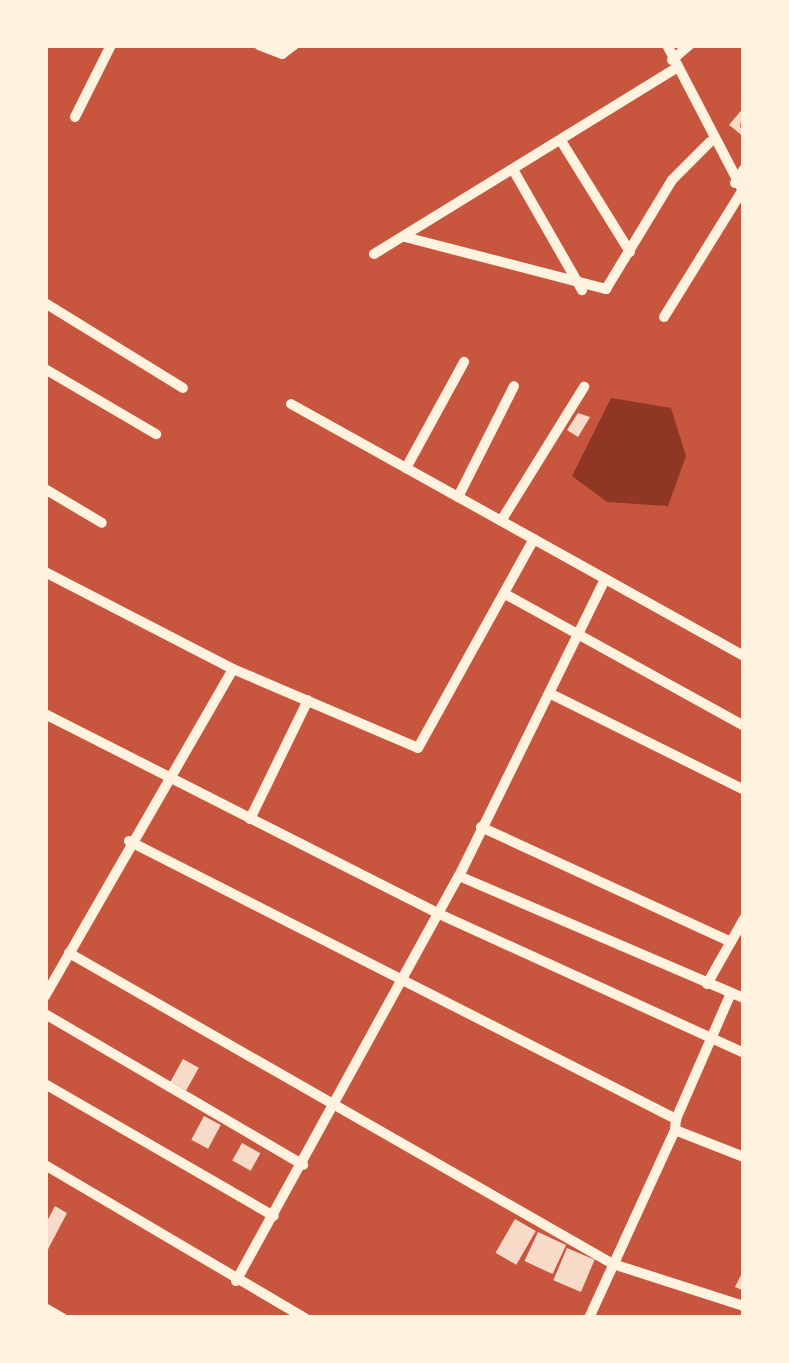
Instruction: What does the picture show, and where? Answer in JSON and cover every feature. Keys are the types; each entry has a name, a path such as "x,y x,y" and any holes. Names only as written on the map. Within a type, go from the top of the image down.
{"street":[{"path":"74,117 111,45"},
{"path":"259,45 282,54 294,45"},
{"path":"667,45 710,142 741,189"},
{"path":"374,254 563,144 674,65 689,45"},
{"path":"404,237 582,290 606,290 672,180 710,142"},
{"path":"563,144 630,252"},
{"path":"664,317 741,189 744,169"},
{"path":"514,172 582,290"},
{"path":"45,303 183,388"},
{"path":"406,468 464,362"},
{"path":"45,370 156,434"},
{"path":"458,497 514,386"},
{"path":"501,521 584,386"},
{"path":"291,404 744,656"},
{"path":"45,489 102,524"},
{"path":"45,572 233,669 420,748 534,539"},
{"path":"236,1281 336,1108 459,876 581,635 605,579"},
{"path":"505,594 744,726"},
{"path":"45,996 166,776 233,669"},
{"path":"550,694 744,790"},
{"path":"250,818 308,700"},
{"path":"45,714 437,912 744,1053"},
{"path":"481,828 731,942"},
{"path":"130,841 744,1157"},
{"path":"459,876 744,998"},
{"path":"708,984 744,919"},
{"path":"69,953 614,1264 744,1306"},
{"path":"589,1318 732,994"},
{"path":"45,1014 303,1165"},
{"path":"45,1084 274,1216"},
{"path":"45,1164 236,1281 305,1318"},
{"path":"45,1308 62,1318"}],"shaded area":[{"path":"611,398 671,408 686,456 668,506 607,502 572,476"}],"building":[{"path":"744,107 740,126 744,137 729,125"},
{"path":"578,413 590,417 578,437 567,430"},
{"path":"183,1059 199,1068 186,1090 170,1082"},
{"path":"204,1116 221,1125 208,1149 191,1140"},
{"path":"242,1143 260,1153 251,1171 232,1160"},
{"path":"55,1206 67,1213 45,1255 45,1225"},
{"path":"515,1219 536,1231 516,1265 496,1253"},
{"path":"538,1232 566,1245 553,1274 524,1261"},
{"path":"567,1248 595,1260 581,1292 553,1280"},
{"path":"744,1269 744,1291 735,1287"}]}
